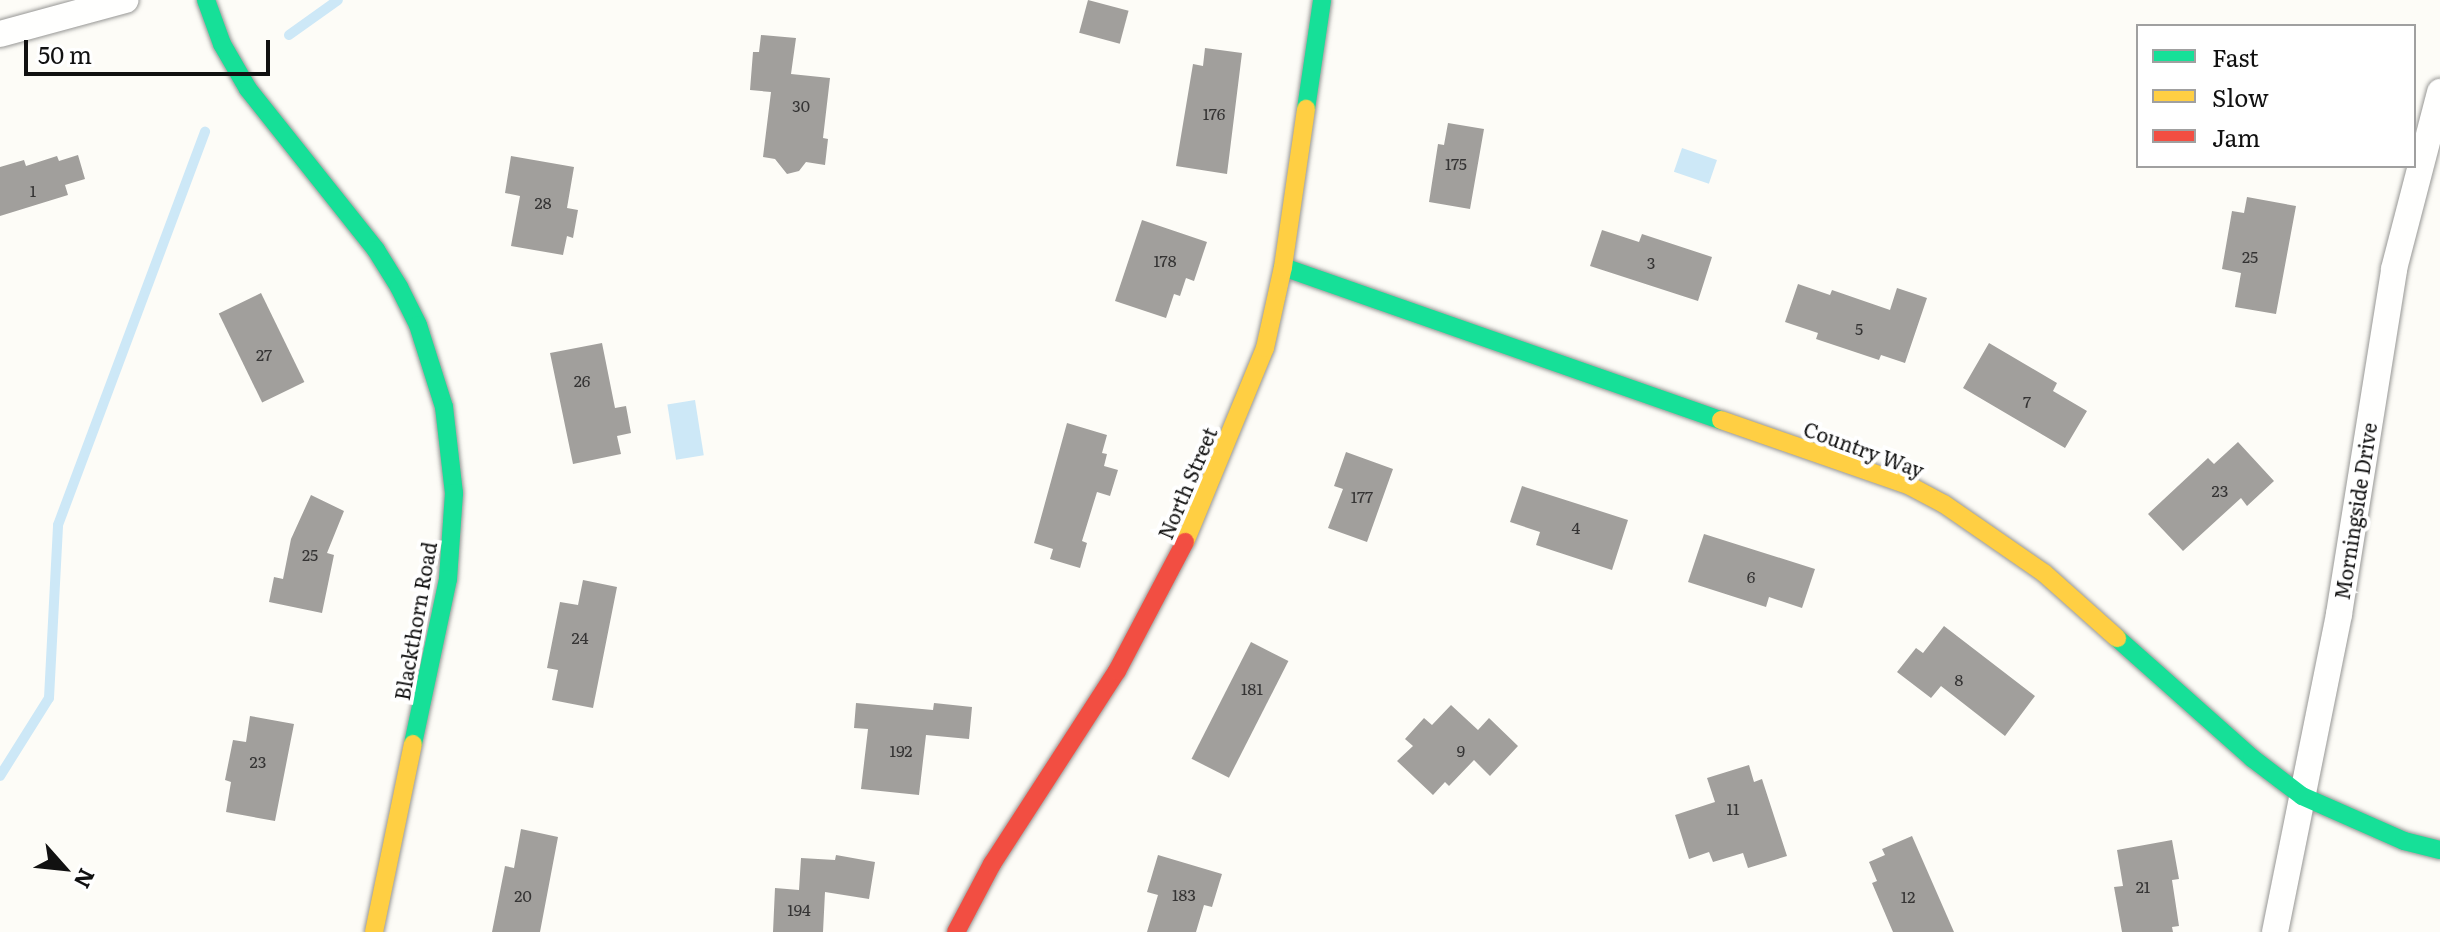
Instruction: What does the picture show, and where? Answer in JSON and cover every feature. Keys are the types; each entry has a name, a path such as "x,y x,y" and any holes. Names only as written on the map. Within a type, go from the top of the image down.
{"street":[{"path":"0,34 125,0"},
{"name":"Blackthorn Road","path":"206,0 222,44 248,89 376,250 399,287 418,325 444,407 454,493 448,579 374,932"},
{"name":"North Street","path":"956,932 992,864 1117,671 1175,566 1265,348 1283,267 1322,0"},
{"name":"Morningside Drive","path":"2275,932 2339,614 2394,269 2440,92"},
{"name":"Country Way","path":"1283,267 1910,486 1944,504 2044,573 2252,758 2302,796 2404,841 2440,850"}],"water":[{"path":"1682,148 1717,160 1709,184 1674,172"},
{"path":"695,400 704,455 676,460 667,404"}],"building":[{"path":"1088,0 1129,11 1120,44 1079,33"},
{"path":"761,35 796,38 791,74 830,78 823,138 828,139 825,165 806,162 799,171 787,174 775,159 763,157 771,92 750,90 753,52 759,52"},
{"path":"1205,48 1242,53 1227,174 1176,166 1193,64 1203,66"},
{"path":"1448,123 1484,129 1470,209 1429,202 1438,144 1444,145"},
{"path":"78,155 85,179 65,185 68,195 0,216 0,167 24,160 26,166 57,156 59,161"},
{"path":"511,156 574,167 567,208 578,210 573,238 567,236 563,255 511,246 520,196 505,193"},
{"path":"2247,197 2296,206 2276,314 2235,307 2241,273 2222,269 2232,211 2244,213"},
{"path":"1142,220 1207,242 1194,281 1186,278 1180,296 1174,294 1166,318 1115,301"},
{"path":"1602,230 1639,242 1642,234 1712,257 1698,301 1590,266"},
{"path":"1798,284 1830,295 1832,290 1890,310 1897,288 1927,298 1905,363 1881,355 1879,360 1816,339 1818,333 1785,322"},
{"path":"261,293 304,382 262,403 219,314"},
{"path":"602,343 615,408 626,406 631,433 617,436 621,454 573,464 550,353"},
{"path":"1989,343 2057,383 2053,391 2087,411 2065,448 1963,388"},
{"path":"1067,423 1107,435 1102,453 1107,454 1104,466 1118,470 1110,496 1097,492 1082,541 1087,543 1080,568 1050,559 1053,549 1034,543"},
{"path":"2238,442 2274,481 2247,506 2241,498 2183,551 2148,514 2208,458 2214,464"},
{"path":"1346,452 1393,469 1367,542 1328,528 1343,489 1334,486"},
{"path":"1522,486 1628,520 1612,570 1536,545 1540,532 1510,522"},
{"path":"311,495 344,511 327,553 334,555 322,613 269,602 274,577 283,579 291,539"},
{"path":"1704,534 1815,569 1802,608 1769,597 1766,607 1688,582"},
{"path":"583,580 617,587 593,708 552,700 558,670 547,668 560,602 578,605"},
{"path":"1944,626 2035,696 2005,736 1941,686 1931,698 1897,672 1916,648 1923,653"},
{"path":"1251,642 1288,661 1229,778 1192,759"},
{"path":"856,703 933,710 934,703 972,707 969,739 926,735 919,795 861,789 868,729 854,728"},
{"path":"1451,705 1478,730 1489,718 1518,746 1490,776 1474,760 1449,786 1445,782 1433,795 1397,761 1413,746 1405,739 1424,718 1432,725"},
{"path":"250,716 294,724 275,821 226,812 231,782 225,780 233,740 246,742"},
{"path":"1749,765 1754,782 1762,779 1787,856 1748,868 1743,853 1713,862 1709,852 1689,859 1675,815 1715,802 1707,778"},
{"path":"521,829 558,837 540,932 492,932 505,866 514,868"},
{"path":"1912,836 1954,932 1893,932 1872,883 1877,881 1869,862 1885,855 1882,849"},
{"path":"2172,840 2179,879 2172,880 2179,926 2172,927 2173,932 2122,932 2114,887 2123,886 2117,850"},
{"path":"836,855 875,862 869,899 825,892 823,932 773,932 775,888 799,890 801,858 835,860"},
{"path":"1158,855 1222,874 1212,907 1204,905 1196,932 1147,932 1158,895 1147,892"}],"waterway":[{"path":"289,35 338,0"},
{"path":"0,776 49,698 58,525 205,132"}],"traffic: fast":[{"path":"206,0 222,44 248,89 376,250 399,287 418,325 444,407 454,493 448,579 413,744"},
{"path":"1306,109 1322,0"},
{"path":"1283,267 1721,420"},
{"path":"2117,638 2252,758 2302,796 2404,841 2440,850"}],"traffic: slow":[{"path":"1185,542 1265,348 1283,267 1306,109"},
{"path":"1721,420 1910,486 1944,504 2044,573 2117,638"},
{"path":"374,932 413,744"}],"traffic: jam":[{"path":"956,932 992,864 1117,671 1185,542"}]}
